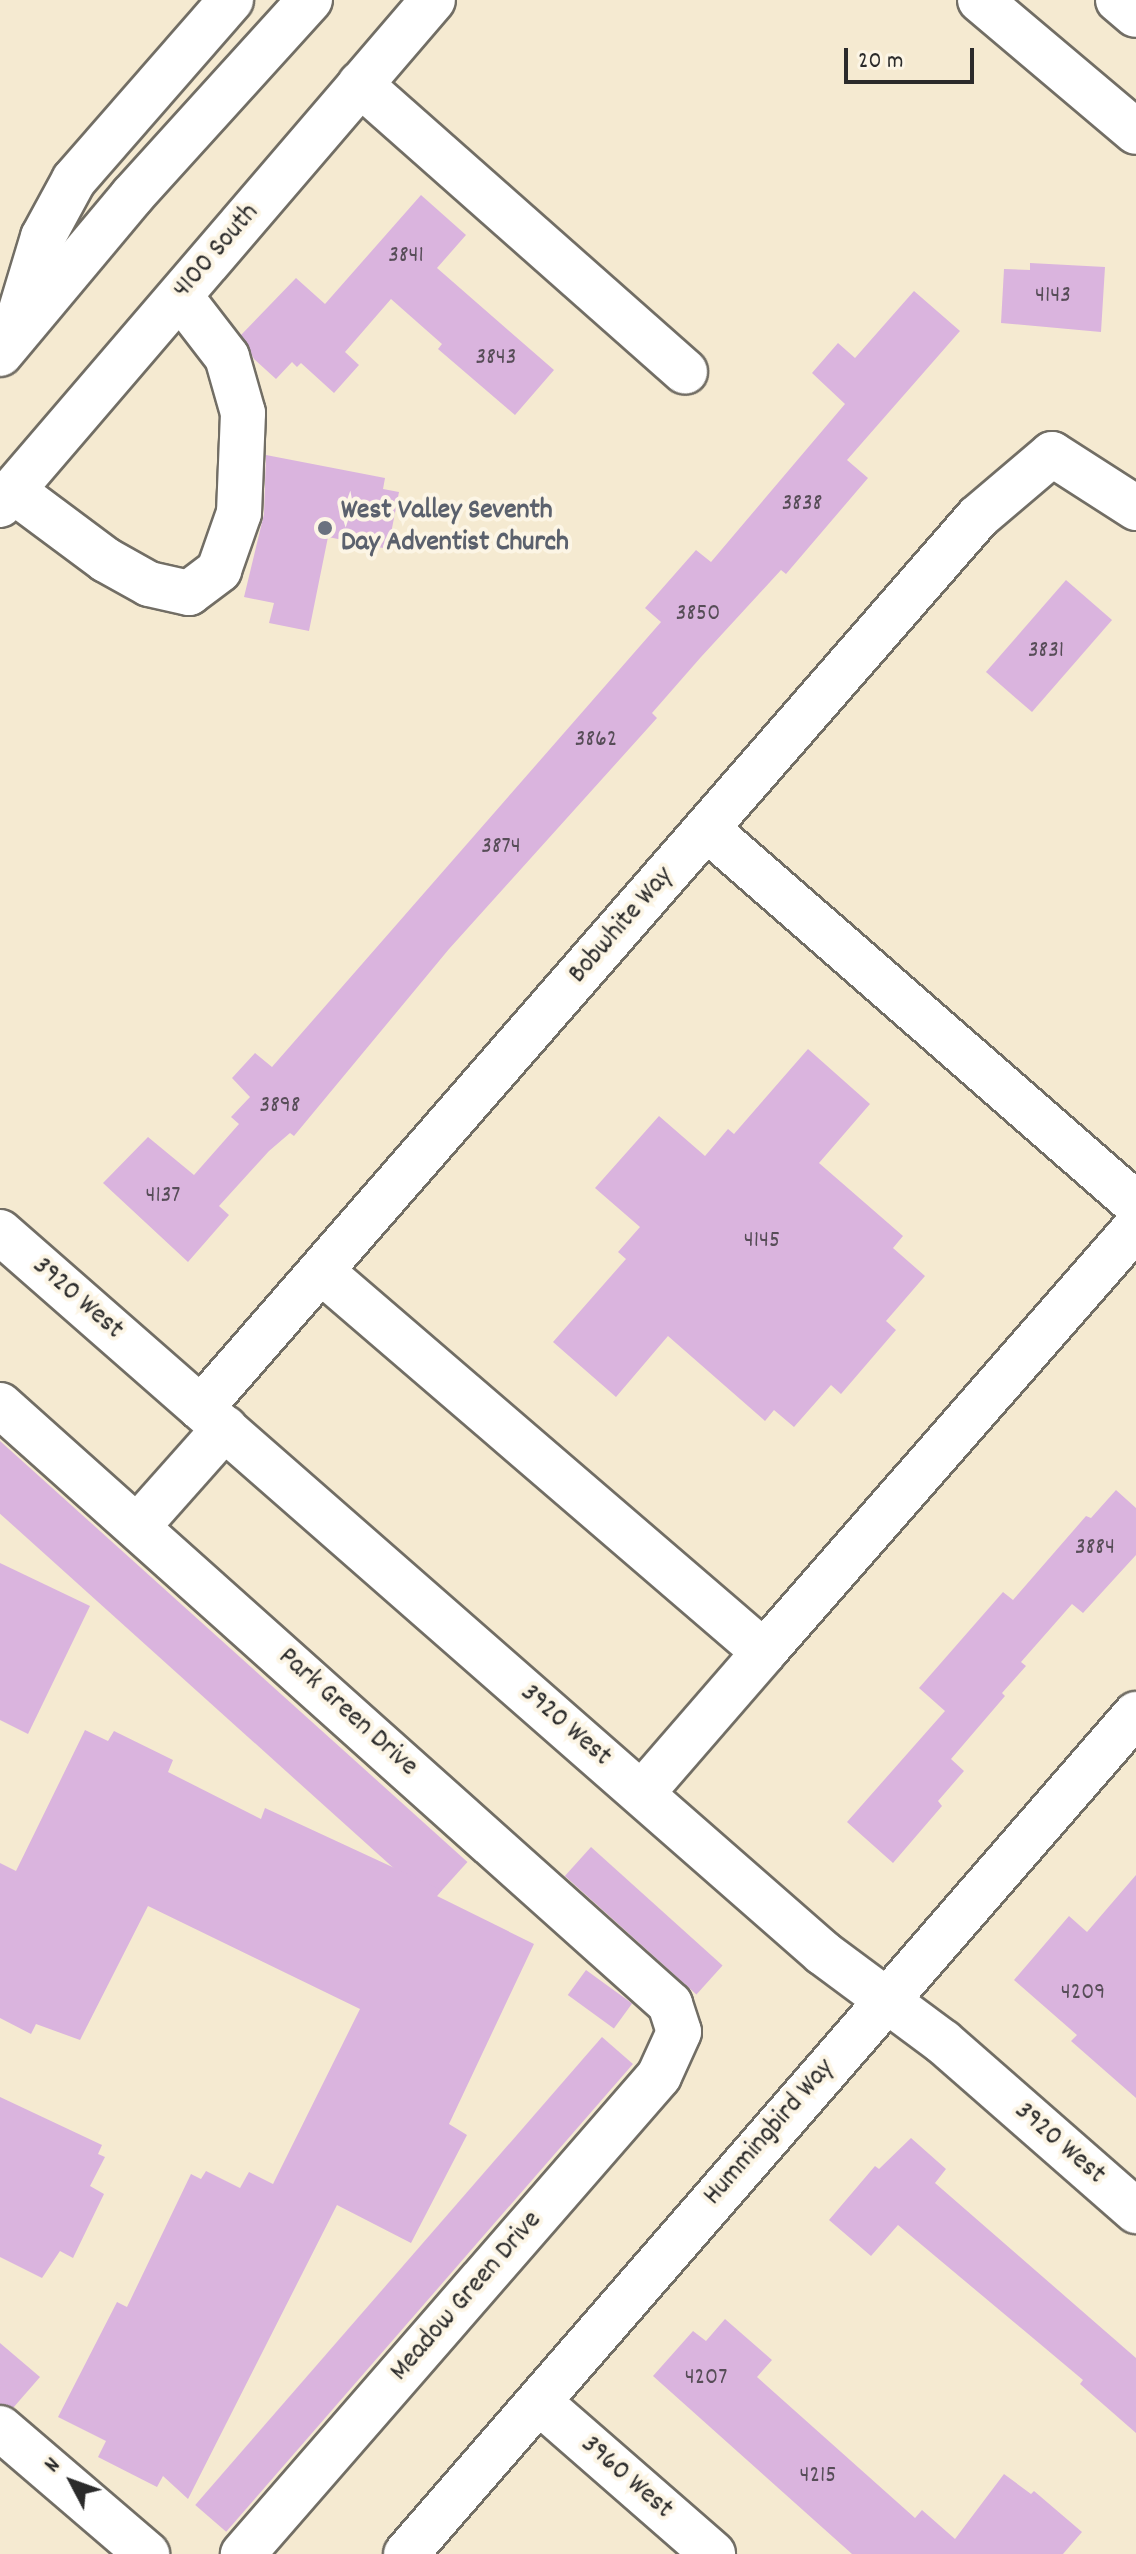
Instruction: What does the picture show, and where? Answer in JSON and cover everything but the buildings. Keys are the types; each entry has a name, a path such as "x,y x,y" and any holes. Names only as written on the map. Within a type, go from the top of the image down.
{"main road":[{"path":"4,359 43,237 74,180 231,0"},
{"path":"4,359 132,196 310,0"},
{"name":"4100 South","path":"6,497 433,0"},
{"path":"980,0 1136,132"},
{"path":"1118,0 1136,15"},
{"path":"360,84 685,372"},
{"path":"6,497 149,584 189,593 219,570 239,513 243,413 227,357 180,296"},
{"name":"Bobwhite Way","path":"138,1526 321,1271 978,517 1052,454 1136,508"},
{"path":"707,829 1136,1204"},
{"path":"642,1793 1136,1227"},
{"name":"3920 West","path":"0,1232 823,1953 943,2042 1136,2211"},
{"path":"321,1271 764,1652"},
{"name":"Park Green Drive","path":"0,1405 670,2004 679,2032"},
{"name":"Hummingbird Way","path":"406,2554 1136,1714"},
{"name":"Meadow Green Drive","path":"243,2554 659,2076 679,2032"},
{"name":"3960 West","path":"539,2402 713,2554"},
{"path":"0,2428 147,2554"}],"place":[{"name":"West Valley Seventh Day Adventist Church","path":"325,528"}]}
